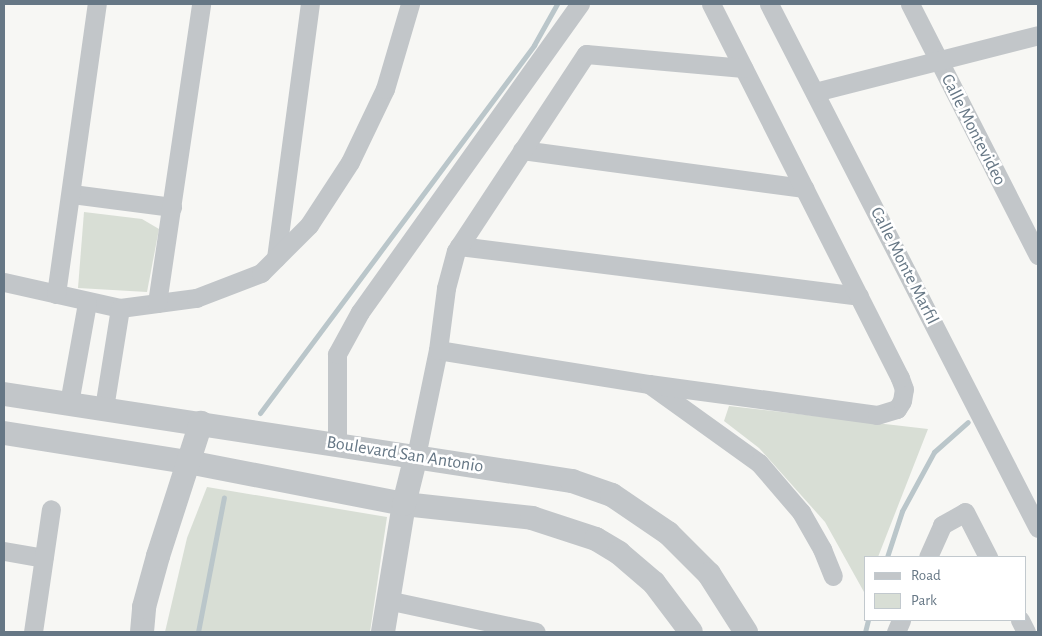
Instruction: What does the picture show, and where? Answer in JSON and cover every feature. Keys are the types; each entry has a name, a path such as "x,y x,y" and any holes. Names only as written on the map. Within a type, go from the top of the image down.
{"street":[{"path":"56,294 72,194 97,4"},
{"path":"158,303 201,4"},
{"path":"276,258 310,4"},
{"path":"4,282 87,303 120,308 196,298 232,287 261,273 309,225 350,162 385,89 410,4"},
{"path":"337,444 337,354 360,312 580,4"},
{"path":"438,350 648,384 877,415 889,413 902,401 904,389 711,4"},
{"name":"Calle Monte Marfil","path":"769,4 1038,528"},
{"name":"Calle Montevideo","path":"910,4 1038,255"},
{"path":"815,92 1038,35"},
{"path":"383,632 404,504 438,350 446,288 459,246 586,54 743,68"},
{"path":"522,150 804,188"},
{"path":"72,194 172,207"},
{"path":"459,246 859,296"},
{"path":"69,403 87,303"},
{"path":"104,408 120,308"},
{"path":"648,384 759,463 801,512 822,549 832,576"},
{"name":"Boulevard San Antonio","path":"4,394 572,481 612,495 668,533 709,574 746,632"},
{"path":"142,632 144,607 158,556 201,423"},
{"path":"4,433 188,462 404,504 532,518 596,539 619,553 654,582 692,632"},
{"path":"32,632 51,509"},
{"path":"928,556 942,524 965,512 987,556"},
{"path":"4,551 43,558"},
{"path":"387,600 497,627 536,632"}],"green space":[{"path":"84,212 142,219 159,229 147,292 78,288"},
{"path":"729,406 928,429 878,556 864,556 864,592 825,522 759,448 724,421"},
{"path":"207,487 387,517 370,632 165,632 187,538"}],"waterway":[{"path":"260,413 534,45 557,4"},
{"path":"887,556 902,511 934,452 968,422"},
{"path":"198,632 224,497"},
{"path":"865,632 868,621"}]}
